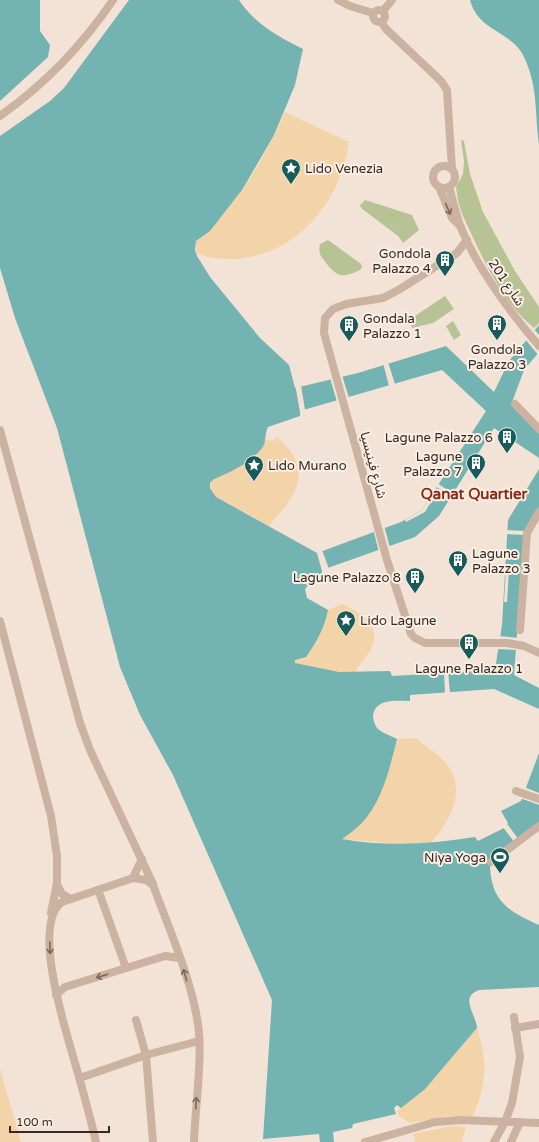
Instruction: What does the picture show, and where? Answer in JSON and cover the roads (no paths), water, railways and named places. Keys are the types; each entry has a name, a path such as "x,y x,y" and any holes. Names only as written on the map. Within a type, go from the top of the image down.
{"street":[{"path":"0,116 33,91 72,55 113,0"},
{"path":"338,0 350,6 373,13"},
{"path":"383,11 392,0"},
{"path":"373,13 378,9 383,11"},
{"path":"381,22 385,18 383,11"},
{"path":"373,13 374,20 381,22 386,29 444,86 448,94 450,150 452,169 455,179 449,187 440,187 435,183 433,177 435,171 442,166 450,150"},
{"path":"442,166 452,169"},
{"name":"شارع 201","path":"440,187 452,218 461,227"},
{"name":"شارع 201","path":"449,187 461,227 474,252 524,328 539,346"},
{"name":"شارع فينيسيا","path":"468,240 457,253 383,298 346,304 329,313 323,323 324,333 387,560 411,634 416,638 431,644 481,642 524,646 539,653"},
{"name":"شارع فينيسيا","path":"457,253 474,252"},
{"path":"515,404 539,429"},
{"path":"0,430 80,723 90,750 153,885 180,958 197,1018 199,1041 194,1142"},
{"path":"520,630 527,533 539,512"},
{"path":"0,621 51,816 57,856 57,880 51,909 50,926 51,960 56,995 80,1078 96,1142"},
{"path":"516,791 539,800"},
{"path":"491,862 539,826"},
{"path":"133,878 142,859"},
{"path":"50,926 57,906 62,902 133,878 146,880 153,885"},
{"path":"57,880 60,891 70,899"},
{"path":"100,895 126,968"},
{"path":"56,995 65,987 165,956 180,958"},
{"path":"494,1142 505,1122 512,1103 520,1057 514,1017"},
{"path":"136,1020 146,1055 153,1142"},
{"path":"515,1028 539,1024"},
{"path":"80,1078 146,1055 199,1041"},
{"path":"365,1142 435,1122 461,1120 539,1123"},
{"path":"511,1142 518,1131 520,1122"}],"water":[{"path":"0,0 40,0 40,31 50,45 48,57 0,101"},
{"path":"129,0 239,0 259,23 303,49 295,85 274,135 242,190 210,231 196,241 195,250 210,277 260,338 289,365 295,388 358,373 446,346 494,392 509,361 539,325 539,352 524,370 511,405 539,434 539,458 494,428 439,516 415,537 322,570 322,577 311,582 305,589 307,598 328,610 320,635 306,657 295,660 295,663 339,672 390,671 392,676 495,670 502,625 508,520 539,469 539,507 526,529 524,538 514,675 539,688 539,709 494,689 410,695 410,701 393,701 382,703 375,710 373,716 377,728 397,739 391,761 384,784 375,805 362,823 342,839 392,844 425,843 475,837 478,841 504,828 508,823 501,811 521,801 539,753 539,825 490,865 494,888 503,903 518,915 539,925 539,987 479,990 473,993 469,1001 477,1028 425,1089 401,1108 397,1105 394,1108 396,1114 353,1124 352,1128 333,1132 334,1142 320,1142 319,1134 263,1139 272,1000 173,775 140,715 120,667 57,428 15,318 0,268 0,136 50,101 64,88","holes":["442,370 486,411 422,510 401,522 317,553 216,497 210,488 210,483 213,480 239,467 262,448 268,427 300,416 300,411"]},
{"path":"470,0 539,0 539,145 534,87 522,53 509,39 479,18"}],"place":[{"name":"Lido Venezia","path":"291,185"},
{"name":"Gondola Palazzo 4","path":"445,277"},
{"name":"Gondola Palazzo 3","path":"497,341"},
{"name":"Gondala Palazzo 1","path":"349,342"},
{"name":"Lagune Palazzo 6","path":"507,454"},
{"name":"Lagune Palazzo 7","path":"476,480"},
{"name":"Lido Murano","path":"254,482"},
{"name":"Lagune Palazzo 3","path":"458,577"},
{"name":"Lagune Palazzo 8","path":"415,594"},
{"name":"Lido Lagune","path":"346,637"},
{"name":"Lagune Palazzo 1","path":"469,660"},
{"name":"Niya Yoga","path":"500,874"}],"district":[{"name":"Qanat Quartier","path":"474,494"}]}
